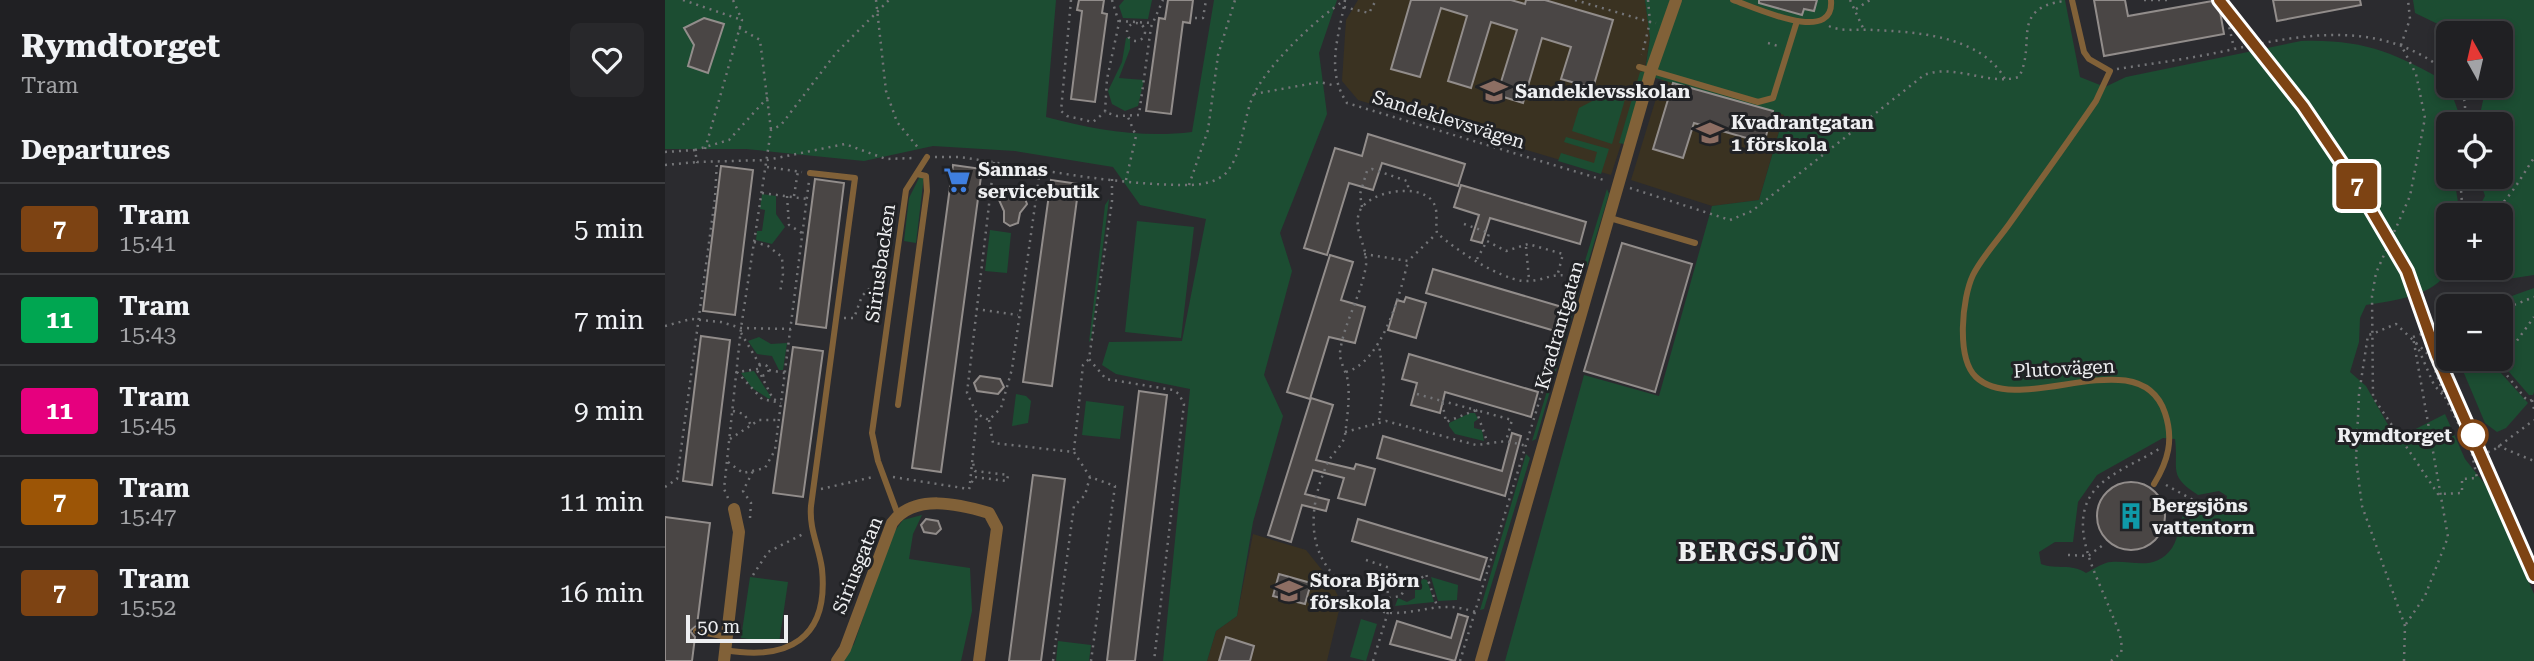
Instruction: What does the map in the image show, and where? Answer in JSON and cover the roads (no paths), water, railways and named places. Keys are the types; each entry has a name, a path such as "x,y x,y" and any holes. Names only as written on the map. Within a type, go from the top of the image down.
{"street":[{"name":"Kvadrantgatan","path":"1482,661 1620,185 1645,69 1676,0"},
{"name":"Siriusgatan","path":"837,661 845,649 889,529 898,515 920,505 936,503 989,513 995,521 997,539 979,661"},
{"path":"725,650 739,533 734,509"}],"lane":[{"path":"1733,0 1811,24 1821,22 1831,11 1831,0"},
{"name":"Plutovägen","path":"2070,0 2084,52 2089,60 2110,71 2096,101 1972,276 1962,335 1966,359 1976,377 1993,386 2016,389 2120,380 2144,384 2160,399 2170,443 2166,464 2156,482"},
{"path":"1645,69 1758,102 1773,98 1797,21"},
{"name":"Siriusbacken","path":"898,515 883,475 872,433 906,190 927,158"},
{"path":"696,631 725,650 764,655 780,652 798,642 809,630 821,601 823,584 820,560 811,531 813,491 855,178 810,173"},
{"path":"898,405 927,191 926,176 917,174"},
{"path":"1610,218 1695,243"},
{"path":"883,475 886,462"}],"tram line":[{"name":"7","path":"2219,0 2303,106 2357,186 2407,271 2437,356 2483,455 2534,576"},
{"path":"2444,371 2534,576"}],"place":[{"name":"Sandeklevsskolan","path":"1494,91"},
{"name":"Kvadrantgatan 1 förskola","path":"1710,133"},
{"name":"Sannas servicebutik","path":"957,180"},
{"name":"Rymdtorget","path":"2473,435"},
{"name":"Bergsjöns vattentorn","path":"2131,516"},
{"name":"Stora Björn förskola","path":"1289,591"}],"district":[{"name":"BERGSJÖN","path":"1760,552"}]}
